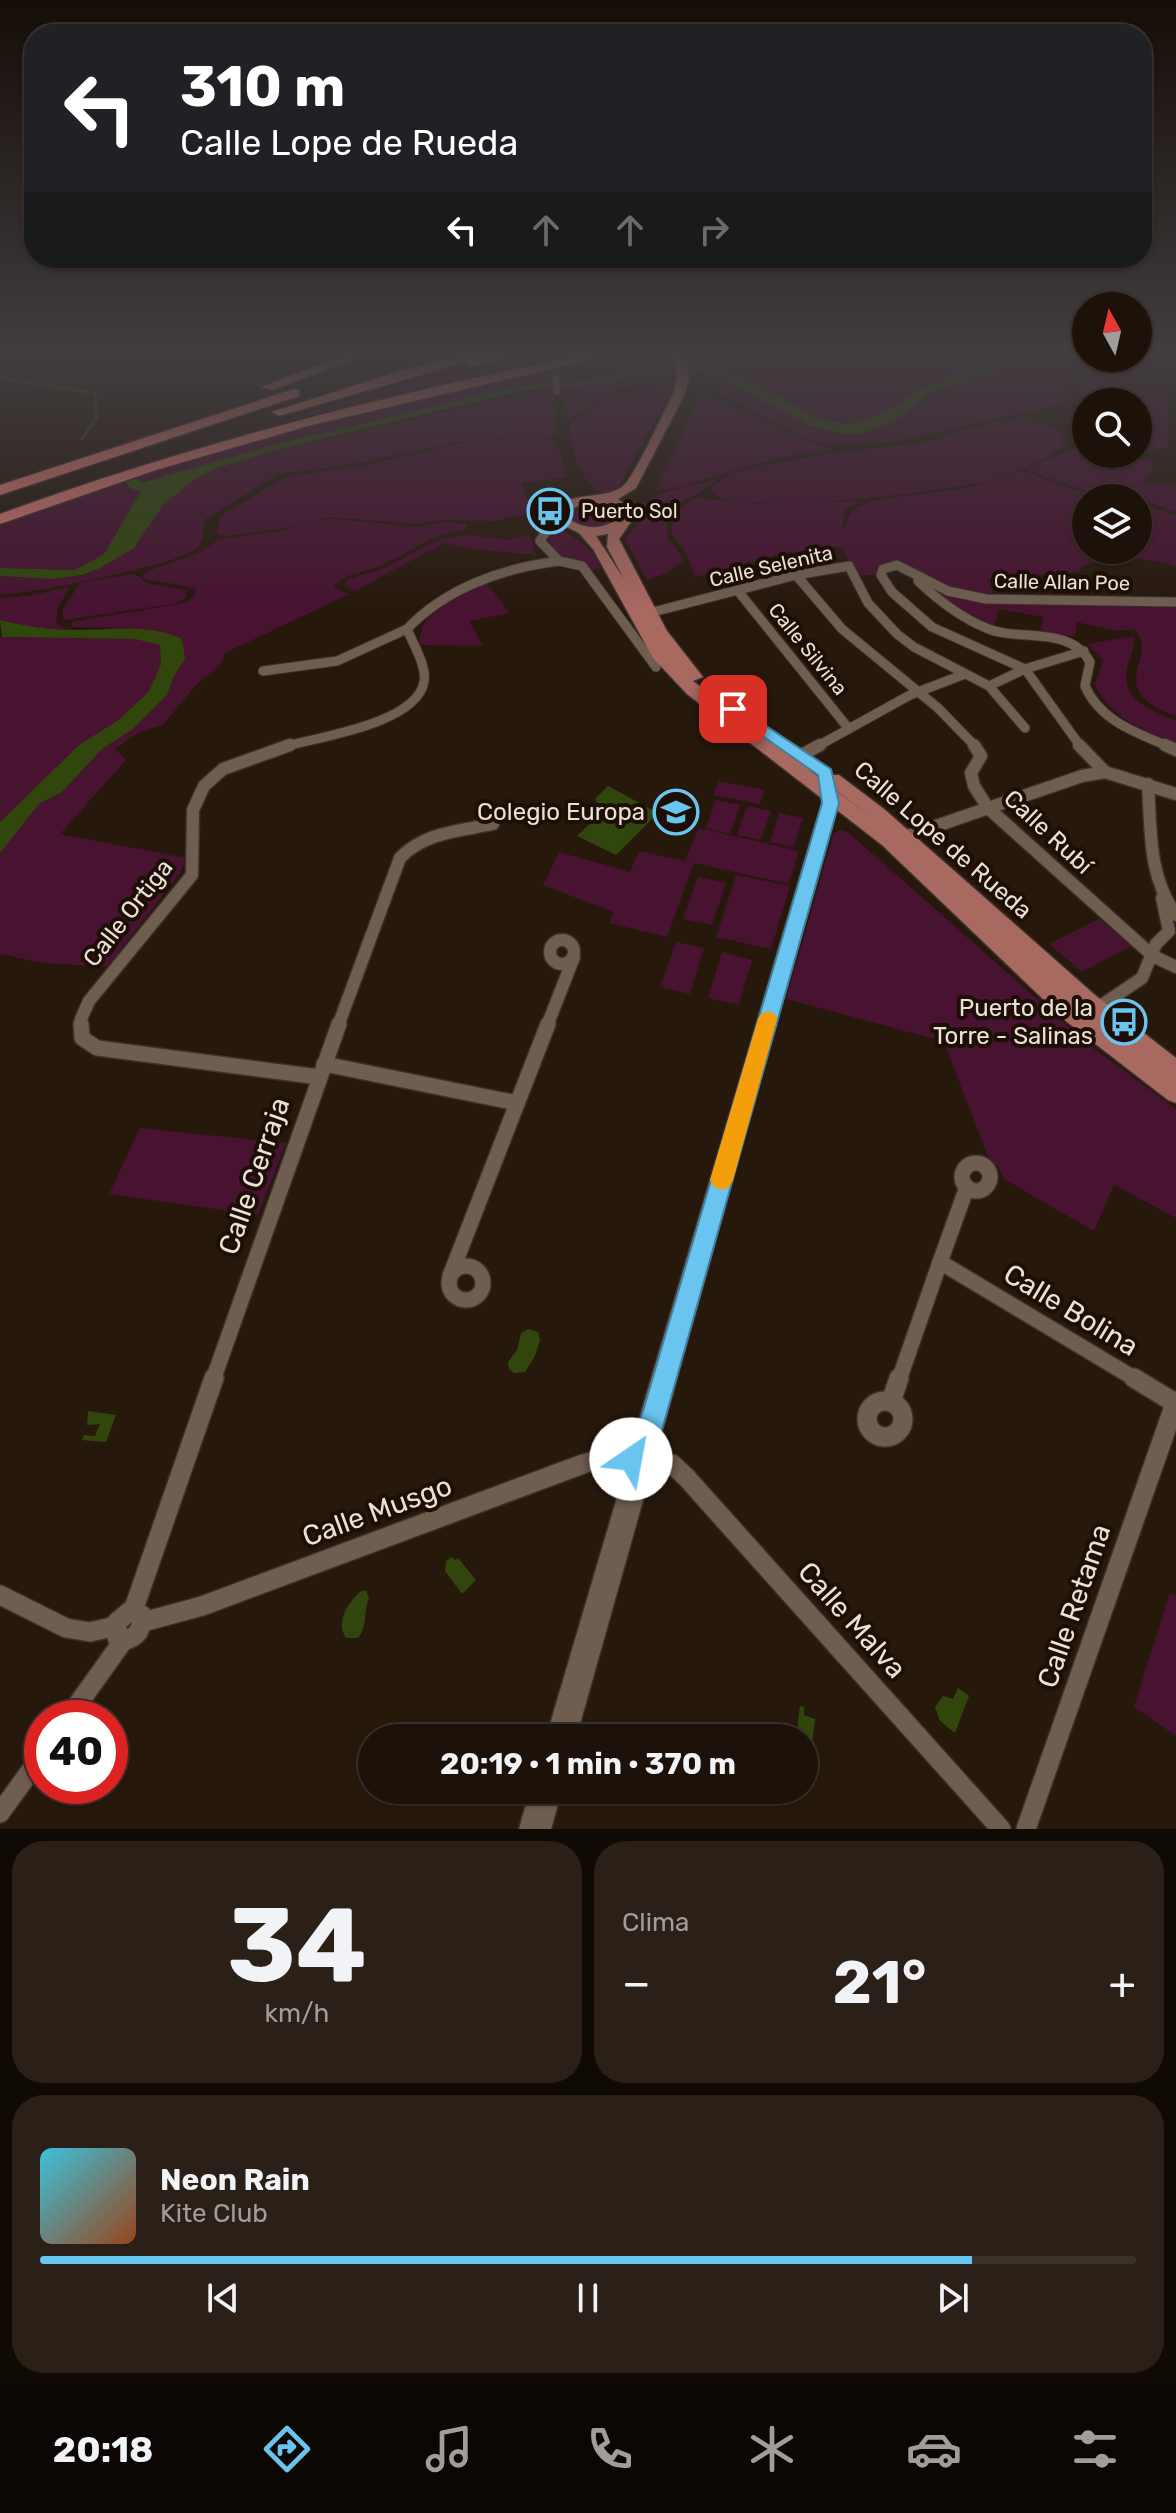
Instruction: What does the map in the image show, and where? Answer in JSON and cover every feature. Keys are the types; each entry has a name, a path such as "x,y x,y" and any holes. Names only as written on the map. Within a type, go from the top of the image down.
{"highway":[{"path":"0,478 115,438"},
{"path":"0,490 152,438"},
{"path":"0,505 193,438"},
{"path":"0,519 132,471 242,438"}],"main road":[{"path":"656,438 630,488 606,500 575,501 565,506 560,516 567,525 584,531 602,531 622,519 645,488 662,438"},
{"path":"606,500 622,519"},
{"name":"Calle Lope de Rueda","path":"622,519 613,533 614,547 649,613 680,661 706,688 907,836 1096,1009 1176,1071"},
{"name":"Calle Lope de Rueda","path":"584,531 599,547 633,614 665,665 718,712 830,798 956,913 974,921 1075,1016 1176,1093"},
{"name":"Calle Lope de Rueda","path":"656,667 706,715 830,798"},
{"path":"825,773 830,798"}],"street":[{"path":"263,671 337,661 407,629 442,596 467,584 559,561 540,541 546,529 560,516"},
{"name":"Calle Lope de Rueda","path":"559,561 582,566 656,667"},
{"name":"Calle Allan Poe","path":"1025,669 932,627 892,592 881,575 883,569 897,565 917,578 948,591 986,599 1176,602"},
{"name":"Calle Selenita","path":"649,613 796,575 849,566 868,603 897,634 914,647 989,686 1025,728"},
{"name":"Calle Rubí","path":"796,575 842,629 938,708 978,749 981,756 971,773 974,786 988,808 1153,956 1176,967"},
{"path":"917,578 920,585 934,596 987,629 1071,642 1084,651 1090,662 1084,676 1085,688 1098,705 1118,724 1176,750"},
{"name":"Calle Silvina","path":"738,591 849,729"},
{"name":"Calle Ortiga","path":"407,629 425,680 421,695 409,707 386,719 238,761 204,786 189,825 196,857 192,875 89,1001 81,1019 82,1038 97,1048 321,1070 517,1103"},
{"path":"989,686 1025,669 1084,651"},
{"path":"1025,669 1076,742 1105,772"},
{"path":"800,756 918,693 965,674"},
{"path":"907,836 1082,776 1105,772 1176,794"},
{"path":"1096,1009 1142,978 1156,944 1169,931 1155,877 1148,784"},
{"path":"565,1724 830,798"},
{"name":"Calle Cerraja","path":"138,1617 321,1070 400,858 407,849 423,840 493,824"},
{"path":"1162,898 1176,915"},
{"path":"450,1276 574,957"},
{"path":"891,1402 967,1187"},
{"name":"Calle Bolina","path":"940,1262 1176,1402"},
{"name":"Calle Retama","path":"1026,1829 1176,1402"},
{"name":"Calle Musgo","path":"138,1617 202,1606 583,1464 607,1457 642,1457"},
{"name":"Calle Malva","path":"642,1457 672,1464 686,1477 1001,1829"},
{"path":"0,1595 66,1628 120,1634"},
{"path":"79,1700 120,1634 123,1615 138,1617"},
{"path":"0,1813 24,1780"},
{"path":"535,1829 542,1804"}],"shaded area":[{"path":"253,438 301,438 144,482 135,479 126,482 125,485 141,491 104,554 75,570 0,568 0,524"},
{"path":"301,438 325,438 217,468 194,480 164,504 134,548 100,568 82,575 52,579 0,576 0,568 75,570 104,554 141,491 131,489 125,482 135,479 144,482"},
{"path":"328,438 506,438 457,442 365,462 279,474 204,520 200,543 184,555 101,578 0,594 0,576 52,579 82,575 134,548 164,504 194,480 217,468"},
{"path":"512,438 549,440 558,449 567,477 521,483 527,499 561,496 548,512 511,516 497,521 442,520 418,524 328,517 280,529 224,536 216,534 221,516 285,477 367,465 458,444"},
{"path":"571,438 645,438 617,491 601,493 581,472"},
{"path":"681,438 802,438 833,449 774,459 679,487 656,490"},
{"path":"809,438 909,438 827,445"},
{"path":"940,438 1062,438 1064,444 1043,460 999,478 942,489 857,499 773,503 741,502 720,497 711,488 729,474 760,466 833,453"},
{"path":"1152,438 1169,438 1169,447 1152,451"},
{"path":"1072,450 1072,468 1152,468 1144,484 1072,486 1026,470"},
{"path":"1023,471 1072,489 1072,564 1089,564 1082,566 1079,572 987,579 995,597 945,586 903,563 886,563 876,568 878,575 858,575 842,547 817,546 818,552 788,552 695,577 686,552 671,533 675,512 696,498 758,504 861,501 846,509 842,528 845,528 850,514 857,507 875,500 966,488"},
{"path":"717,479 711,486 667,510 643,505 667,492"},
{"path":"1152,484 1176,485 1176,512 1152,503"},
{"path":"590,502 609,505 617,510 617,520 593,527 569,519 567,513 573,507"},
{"path":"1152,507 1176,516 1176,567 1152,561"},
{"path":"641,511 667,517 667,537 684,560 666,573 647,580 625,539 636,526"},
{"path":"333,519 417,527 442,522 467,524 466,529 438,536 380,566 350,575 334,585 336,589 349,594 225,653 221,664 194,687 164,724 138,733 115,749 126,760 60,834 186,858 180,873 107,967 43,963 0,954 0,853 39,804 62,792 102,749 133,729 167,695 185,659 130,628 72,627 71,622 185,603 195,596 196,588 144,579 143,573 201,552 219,539 280,531 312,521"},
{"path":"553,526 587,548 601,568 590,572 559,555 549,545"},
{"path":"470,535 508,540 530,535 536,555 444,543 355,591 345,587 350,579 382,569 435,542"},
{"path":"134,574 148,584 186,590 186,598 173,604 64,620 62,611 80,583"},
{"path":"486,583 510,613 469,621 483,646 419,645 422,630 433,610 450,598"},
{"path":"928,586 1001,604 1176,606 1176,716 1153,706 1141,695 1136,683 1141,639 1133,629 1116,631 1077,622 1075,636 1040,635 1043,617 999,609 994,626 962,610"},
{"path":"69,589 58,607 56,622 67,630 30,627 0,620 0,598 34,595"},
{"path":"0,620 57,629 130,628 156,631 182,639 185,659 167,695 133,729 102,749 62,792 39,804 0,853 0,822 79,745 120,719 149,691 161,664 160,645 135,639 2,637"},
{"path":"1135,636 1126,675 1127,685 1143,705 1176,721 1176,744 1128,721 1108,704 1093,682 1096,683 1103,660 1087,644"},
{"path":"0,637 135,639 160,645 161,664 149,691 120,719 79,745 0,822"},
{"path":"718,781 765,790 760,804 713,795"},
{"path":"608,786 658,813 616,855 577,836 599,815 600,807 595,799"},
{"path":"716,800 740,805 730,834 706,828"},
{"path":"747,806 771,811 761,840 737,835"},
{"path":"779,813 803,818 794,847 770,842"},
{"path":"698,828 799,851 789,884 694,863 667,937 609,923 613,912 543,885 559,852 630,872 639,851 685,861"},
{"path":"840,830 848,832 1089,1045 1176,1109 1176,1218 1114,1185 1094,1231 1004,1179 999,1168 989,1159 942,1037 931,1038 786,999 833,835"},
{"path":"736,875 790,886 771,949 716,937"},
{"path":"698,877 726,883 712,925 683,919"},
{"path":"1099,919 1131,946 1082,972 1049,944"},
{"path":"676,942 704,948 690,994 660,987"},
{"path":"722,952 752,960 739,1005 708,998"},
{"path":"140,1128 286,1143 258,1215 109,1194"},
{"path":"528,1329 538,1332 540,1340 535,1356 525,1372 514,1373 509,1369 508,1362 517,1350 521,1333"},
{"path":"88,1411 116,1415 106,1442 82,1440 84,1435 95,1436 100,1424 87,1425"},
{"path":"452,1557 455,1560 458,1558 476,1580 462,1594 445,1571 446,1561"},
{"path":"366,1590 369,1598 363,1629 358,1638 346,1638 342,1625 344,1613 356,1596"},
{"path":"1170,1592 1176,1596 1176,1736 1134,1707"},
{"path":"958,1688 969,1696 955,1733 940,1721 935,1707 943,1696 953,1699"},
{"path":"800,1706 804,1707 804,1715 815,1719 814,1724 798,1724"}],"slow traffic":[{"path":"722,1180 768,1019"}],"place":[{"name":"Puerto Sol","path":"550,511"},
{"name":"Colegio Europa","path":"676,812"},
{"name":"Puerto de la Torre - Salinas","path":"1124,1022"}],"route":[{"path":"631,1459 633,1447 639,1443 645,1444 830,803 831,793 825,773 733,709"}]}
